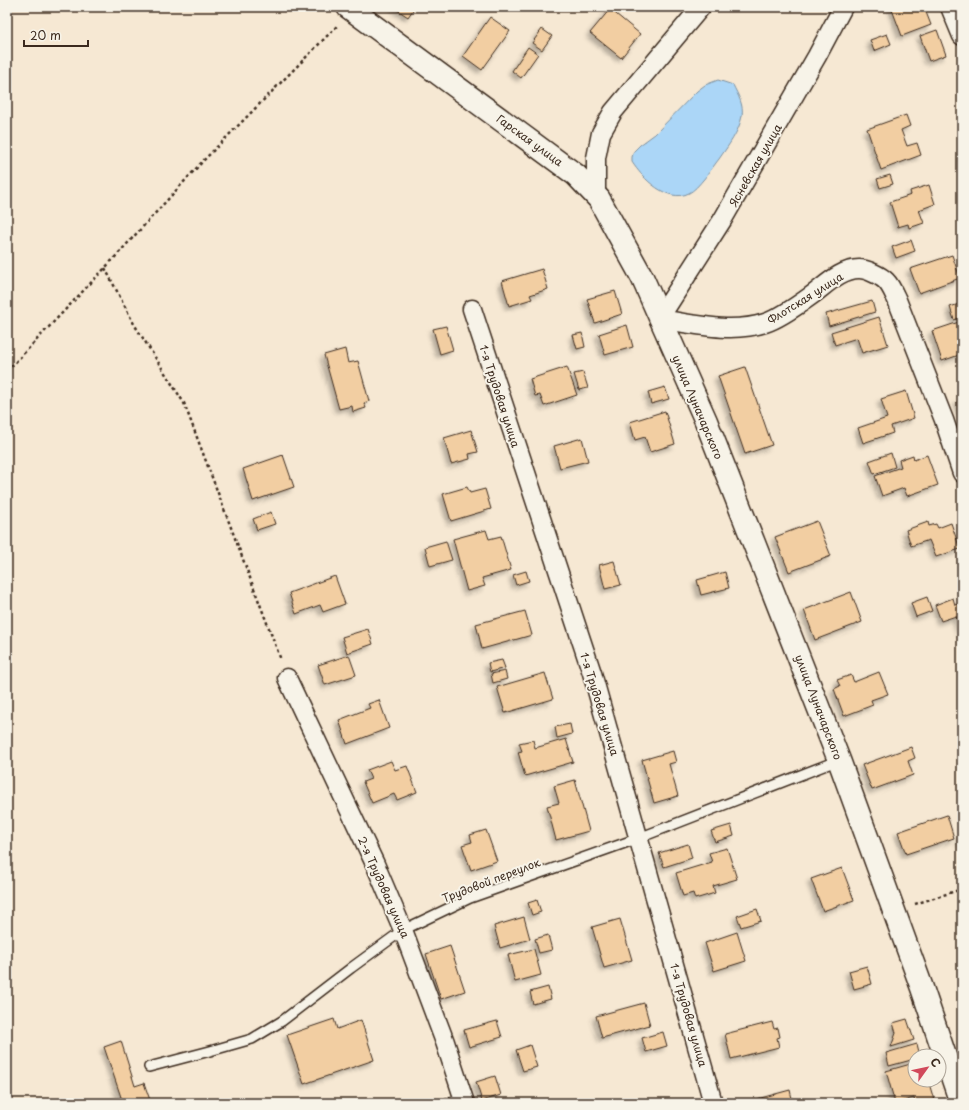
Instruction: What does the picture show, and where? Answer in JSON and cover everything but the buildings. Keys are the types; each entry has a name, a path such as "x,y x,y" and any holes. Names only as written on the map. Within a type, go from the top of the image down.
{"main road":[{"name":"Гарская улица","path":"348,7 576,175 596,196 617,231 642,277 659,319"},
{"name":"улица Луначарского","path":"659,319 706,421 839,760 922,988 961,1103"}],"street":[{"path":"596,196 596,158 601,133 613,112 701,7"},
{"name":"Ясневская улица","path":"659,319 723,219 817,56 843,7"},
{"path":"950,7 962,36"},
{"name":"Флотская улица","path":"659,319 719,327 748,327 766,323 783,314 811,296 840,274 859,268 876,274 887,282 897,300 944,420 962,473"},
{"name":"1-я Трудовая улица","path":"472,309 592,673 713,1103"},
{"name":"2-я Трудовая улица","path":"287,678 375,864 403,930 445,1042 459,1101"}],"lane":[{"name":"Трудовой переулок","path":"149,1067 210,1052 252,1039 282,1021 403,930 470,898 639,838 839,760"}],"path":[{"path":"7,371 105,268 203,161 335,29 348,7"},
{"path":"105,268 134,324 184,403 287,678"},
{"path":"894,911 962,888"}],"water":[{"path":"718,80 733,85 740,100 742,116 736,133 709,173 693,191 681,195 673,195 656,188 642,175 632,162 634,151 655,134 697,91 705,85"}]}
